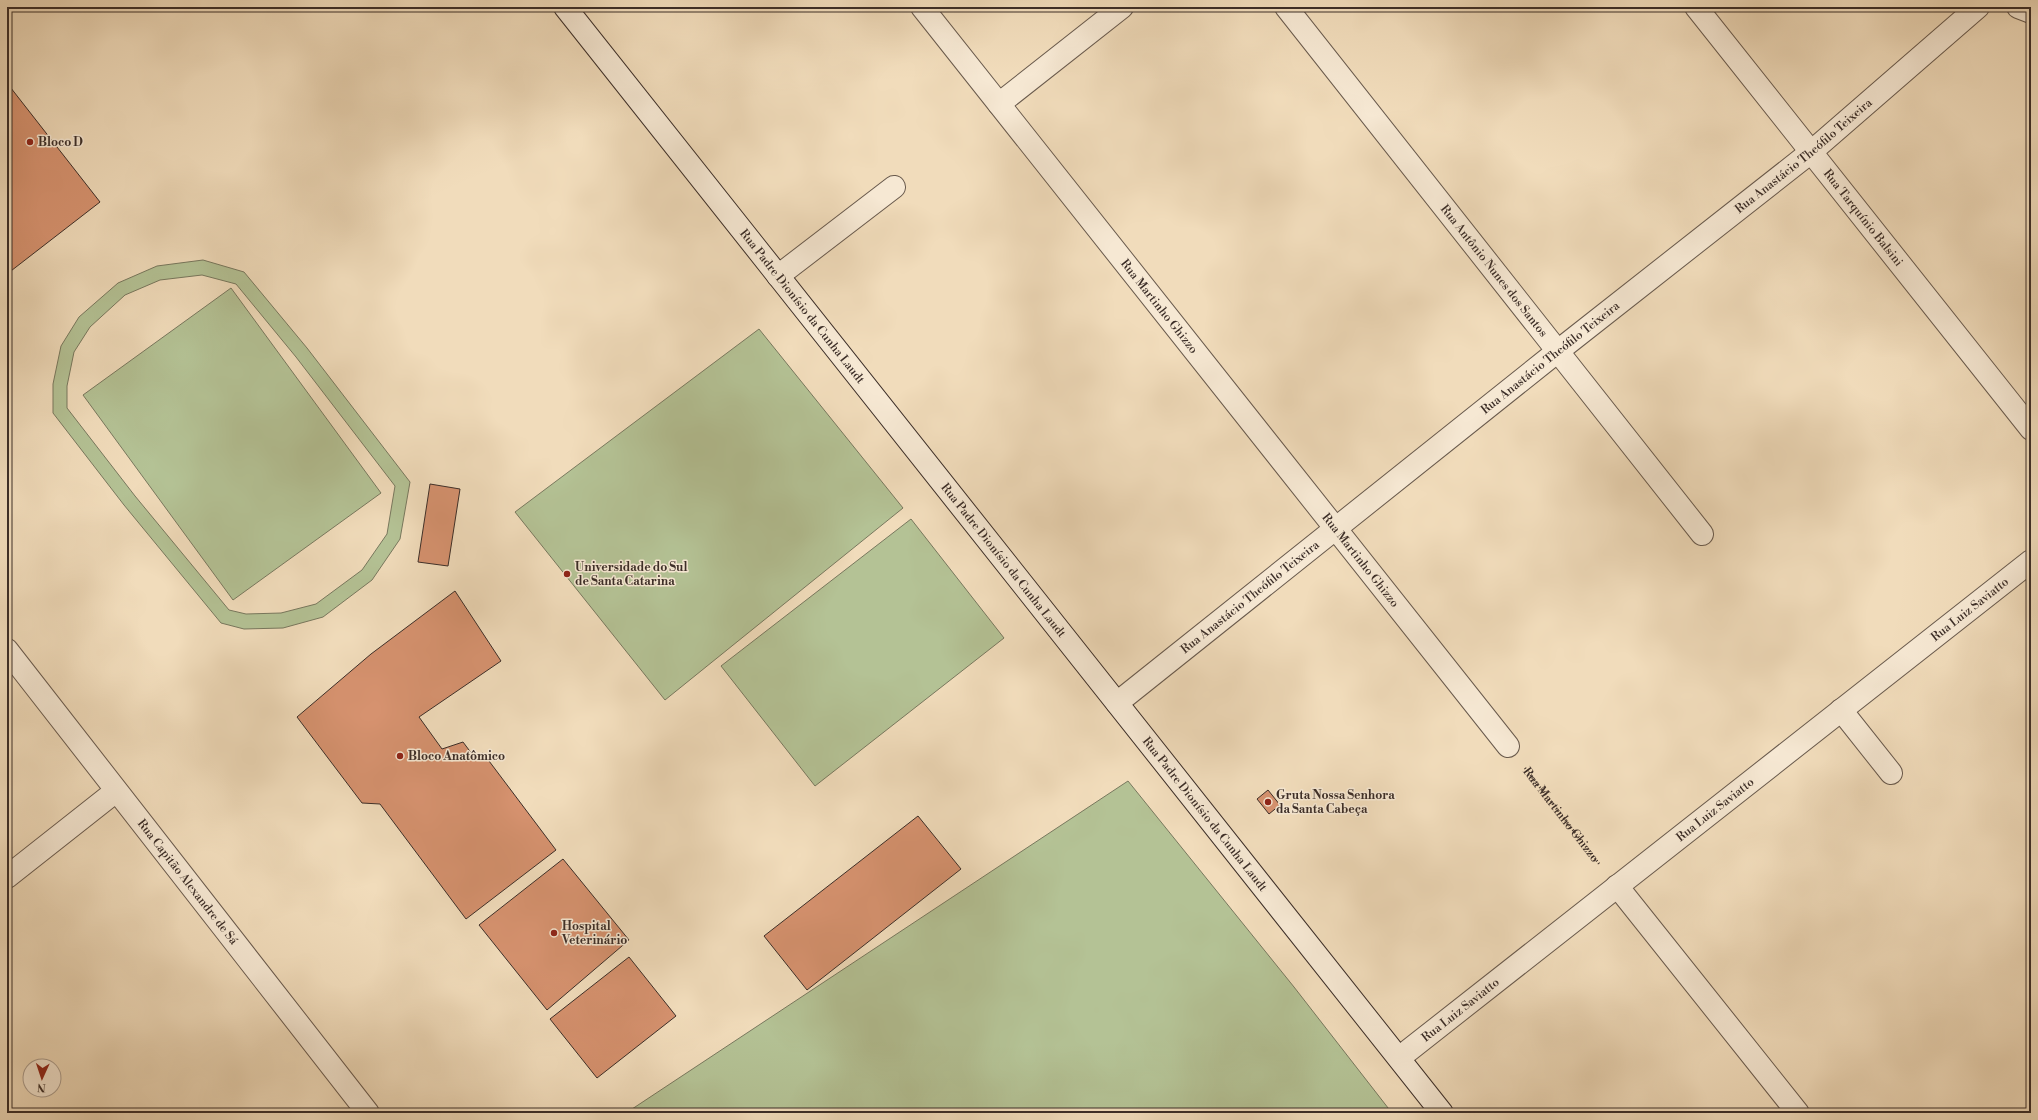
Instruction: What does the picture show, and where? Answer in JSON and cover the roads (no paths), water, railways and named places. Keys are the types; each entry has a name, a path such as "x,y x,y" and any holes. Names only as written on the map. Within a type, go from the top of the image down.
{"street":[{"name":"Rua Padre Dionísio da Cunha Laudt","path":"565,7 1442,1113"},
{"name":"Rua Martinho Ghizzo","path":"922,7 1508,746"},
{"path":"999,104 1122,7"},
{"name":"Rua Antônio Nunes dos Santos","path":"1286,7 1702,534"},
{"name":"Rua Tarquínio Balsini","path":"1696,7 2031,429"},
{"name":"Rua Anastácio Theófilo Teixeira","path":"1117,703 1811,152 1978,7"},
{"path":"2018,7 2031,12"},
{"path":"778,276 894,187"},
{"name":"Rua Luiz Saviatto","path":"1399,1058 2031,561"},
{"name":"Rua Capitão Alexandre de Sá","path":"7,650 368,1113"},
{"path":"1841,710 1891,773"},
{"path":"7,877 116,791"},
{"path":"1617,886 1798,1113"}],"place":[{"name":"Bloco D","path":"30,142"},
{"name":"Universidade do Sul de Santa Catarina","path":"567,574"},
{"name":"Bloco Anatômico","path":"400,756"},
{"name":"Gruta Nossa Senhora da Santa Cabeça","path":"1268,802"},
{"name":"Hospital Veterinário","path":"554,933"}]}
